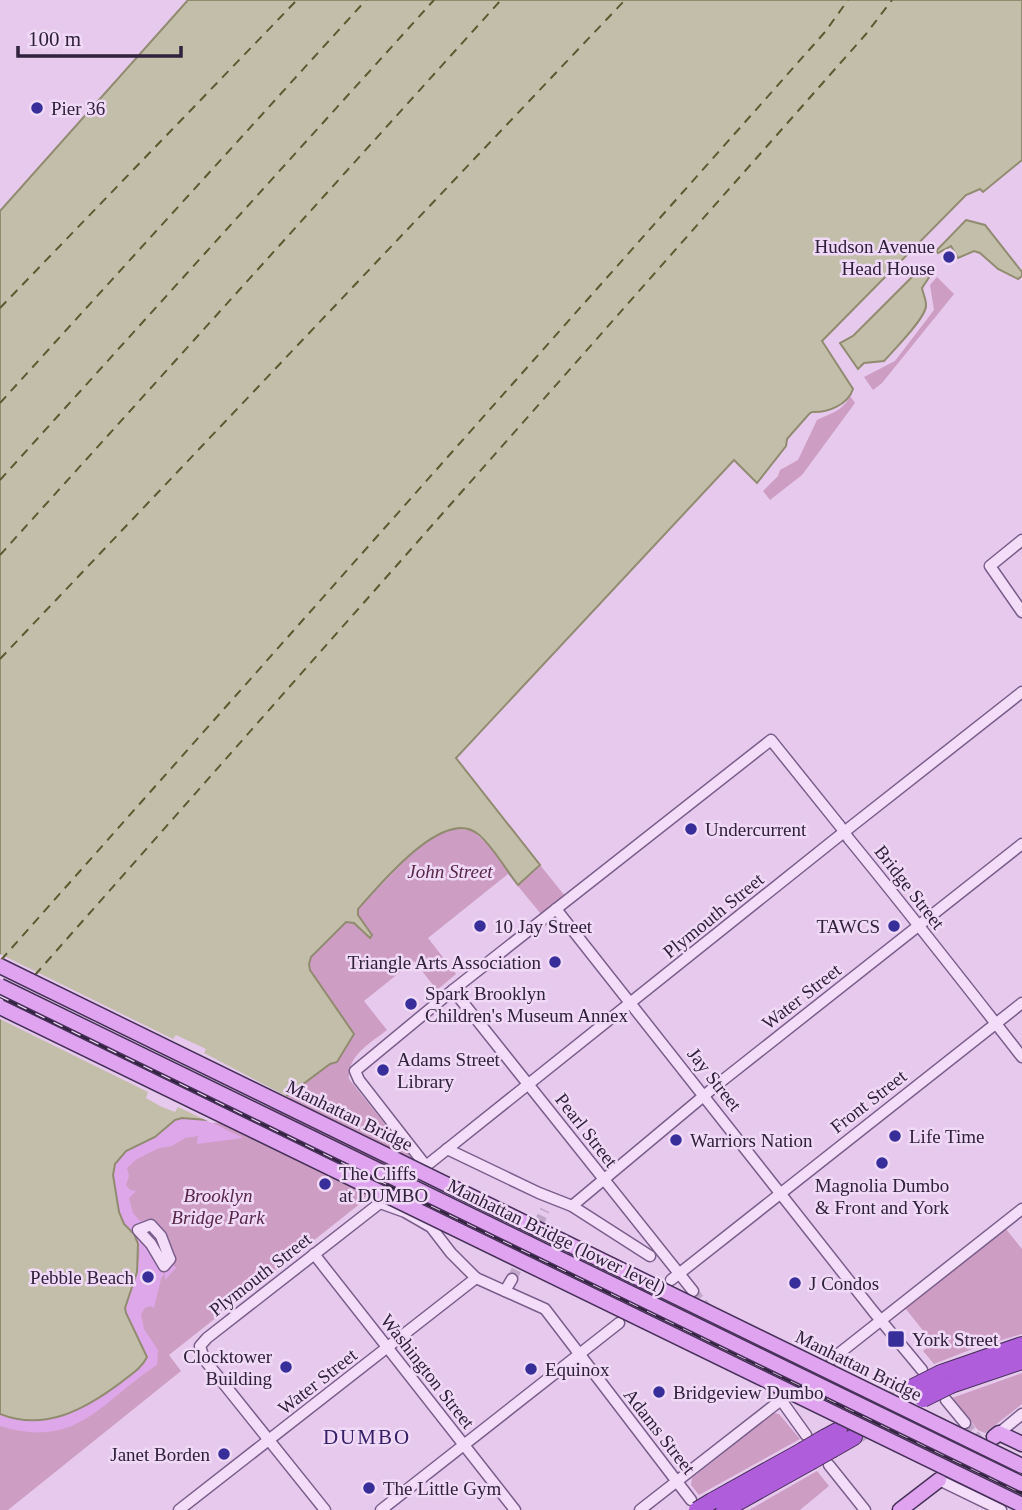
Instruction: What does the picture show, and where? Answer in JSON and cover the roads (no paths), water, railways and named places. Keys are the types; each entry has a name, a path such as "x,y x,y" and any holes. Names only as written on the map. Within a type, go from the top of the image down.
{"highway":[{"path":"946,1386 1022,1345"},
{"path":"914,1395 1022,1361"},
{"path":"694,1505 718,1506 806,1449 829,1451 846,1433"}],"main road":[{"name":"Manhattan Bridge","path":"0,966 1022,1466"},
{"name":"Manhattan Bridge (lower level)","path":"0,986 1022,1485"},
{"path":"0,1007 1022,1504"},
{"path":"996,1435 1022,1444"},
{"path":"900,1510 939,1480"}],"street":[{"path":"1022,540 990,566 1022,612"},
{"name":"Plymouth Street","path":"453,990 355,1071 359,1080 426,1166 1022,692"},
{"name":"Bridge Street","path":"556,909 771,740 1022,1057"},
{"name":"Water Street","path":"572,1206 704,1096 1022,844"},
{"path":"453,990 556,909"},
{"name":"Jay Street","path":"556,909 922,1370"},
{"name":"Pearl Street","path":"453,990 603,1178 675,1277 693,1292"},
{"name":"Front Street","path":"675,1277 1022,1003"},
{"path":"447,1149 572,1206 650,1256"},
{"path":"545,1195 545,1210"},
{"name":"Plymouth Street","path":"269,1440 204,1359 200,1349 207,1338 380,1203"},
{"name":"Adams Street","path":"380,1203 405,1212 431,1227 451,1253 476,1278 545,1309 694,1505"},
{"path":"832,1359 1022,1209"},
{"name":"Washington Street","path":"314,1254 515,1510"},
{"name":"Water Street","path":"178,1510 476,1278"},
{"path":"505,1291 512,1279"},
{"path":"381,1510 619,1322"},
{"path":"946,1386 965,1423"},
{"path":"640,1510 781,1400 806,1449"},
{"path":"996,1435 1022,1414"},
{"path":"269,1440 325,1510"},
{"path":"829,1451 865,1510"},
{"path":"939,1480 1001,1510"}],"tunnel":[{"path":"512,1279 545,1210"},
{"path":"693,1291 733,1341"},
{"path":"751,1355 757,1360 781,1400 811,1376"},
{"path":"841,1429 902,1393"},
{"path":"856,1436 919,1401"},
{"path":"965,1423 983,1445"},
{"path":"939,1480 990,1440"}],"railway":[{"path":"0,970 1022,1471"},
{"path":"0,995 1022,1492"}],"place":[{"name":"Pier 36","path":"37,108"},
{"name":"Hudson Avenue Head House","path":"949,257"},
{"name":"Undercurrent","path":"691,829"},
{"name":"10 Jay Street","path":"480,926"},
{"name":"TAWCS","path":"894,926"},
{"name":"Triangle Arts Association","path":"555,962"},
{"name":"Spark Brooklyn Children's Museum Annex","path":"411,1004"},
{"name":"Adams Street Library","path":"383,1070"},
{"name":"Life Time","path":"895,1136"},
{"name":"Warriors Nation","path":"676,1140"},
{"name":"Magnolia Dumbo & Front and York","path":"882,1163"},
{"name":"The Cliffs at DUMBO","path":"325,1184"},
{"name":"Pebble Beach","path":"148,1277"},
{"name":"J Condos","path":"795,1283"},
{"name":"York Street","path":"896,1339"},
{"name":"Clocktower Building","path":"286,1367"},
{"name":"Equinox","path":"531,1369"},
{"name":"Bridgeview Dumbo","path":"659,1392"},
{"name":"Janet Borden","path":"224,1454"},
{"name":"The Little Gym","path":"369,1488"}],"district":[{"name":"DUMBO","path":"367,1437"}],"park label":[{"name":"John Street","path":"450,871"},
{"name":"Brooklyn Bridge Park","path":"218,1206"}]}
